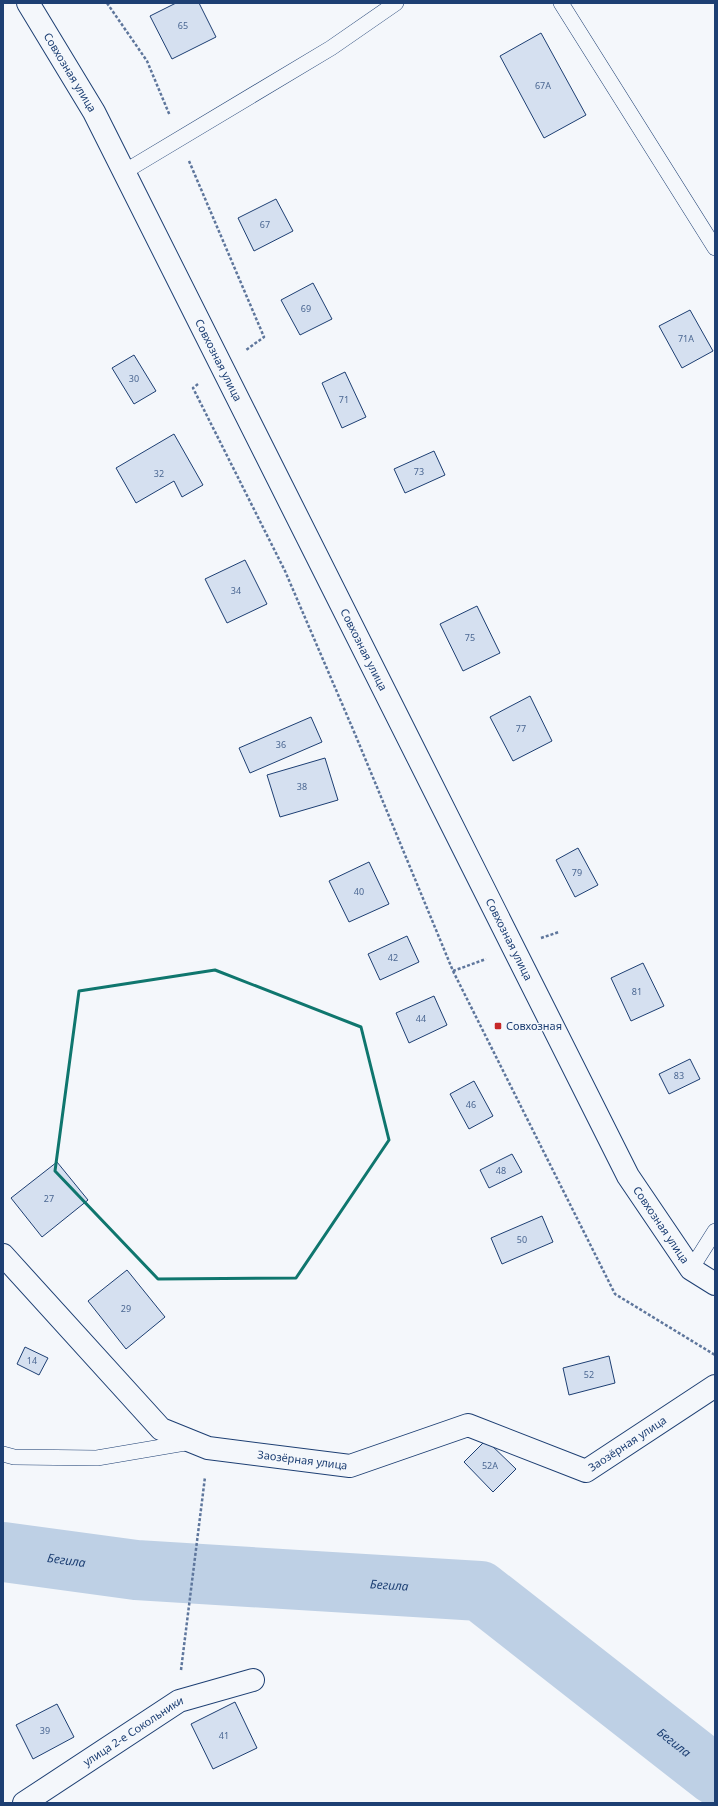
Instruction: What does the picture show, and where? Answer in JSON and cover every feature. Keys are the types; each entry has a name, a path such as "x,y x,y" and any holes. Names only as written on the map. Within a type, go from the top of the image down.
{"street":[{"name":"Совхозная улица","path":"28,3 94,112 628,1176 691,1269 715,1284"},
{"name":"Заозёрная улица","path":"3,1255 161,1429 208,1448 350,1466 468,1425 586,1470 715,1386"},
{"name":"улица 2-е Сокольники","path":"24,1803 179,1701 253,1680"}],"lane":[{"path":"124,172 331,48 396,3"},
{"path":"561,3 715,248"},
{"path":"691,1269 715,1231"},
{"path":"3,1454 14,1458 96,1458 192,1442"}],"path":[{"path":"184,1647 206,1469"}],"highlighted area":[{"path":"215,970 361,1027 389,1140 296,1278 158,1279 55,1171 79,991"}],"building":[{"path":"176,3 199,3 216,37 172,59 150,16"},
{"path":"541,33 586,115 544,138 500,56"},
{"path":"276,199 293,231 254,251 238,218"},
{"path":"313,283 332,319 300,335 281,300"},
{"path":"690,310 713,351 682,368 659,326"},
{"path":"134,355 156,391 134,404 112,368"},
{"path":"345,372 366,417 342,428 322,383"},
{"path":"174,434 203,485 182,497 174,481 136,503 116,468"},
{"path":"434,451 445,475 405,493 394,469"},
{"path":"245,560 267,604 227,623 205,579"},
{"path":"477,606 500,653 463,671 440,624"},
{"path":"530,696 552,741 513,761 490,717"},
{"path":"311,717 322,742 250,773 239,748"},
{"path":"325,758 338,800 280,817 267,775"},
{"path":"578,848 598,885 575,897 556,860"},
{"path":"369,862 389,904 349,922 329,881"},
{"path":"407,936 419,962 380,980 368,954"},
{"path":"643,963 664,1006 631,1021 611,978"},
{"path":"434,996 447,1025 409,1043 396,1013"},
{"path":"690,1059 700,1079 669,1094 659,1074"},
{"path":"474,1081 493,1116 469,1129 450,1094"},
{"path":"512,1154 522,1172 489,1188 480,1170"},
{"path":"57,1162 88,1200 42,1237 11,1198"},
{"path":"542,1216 553,1242 502,1264 491,1238"},
{"path":"127,1270 165,1317 126,1349 88,1301"},
{"path":"25,1347 48,1358 39,1375 17,1364"},
{"path":"609,1356 615,1383 569,1395 563,1368"},
{"path":"486,1440 516,1469 493,1492 464,1462"},
{"path":"235,1702 257,1748 213,1769 191,1724"},
{"path":"57,1704 74,1737 33,1759 16,1725"}],"waterway":[{"name":"Бегила","path":"3,1552 136,1570 480,1591 715,1775"}],"place":[{"name":"Совхозная","path":"498,1026"}]}
